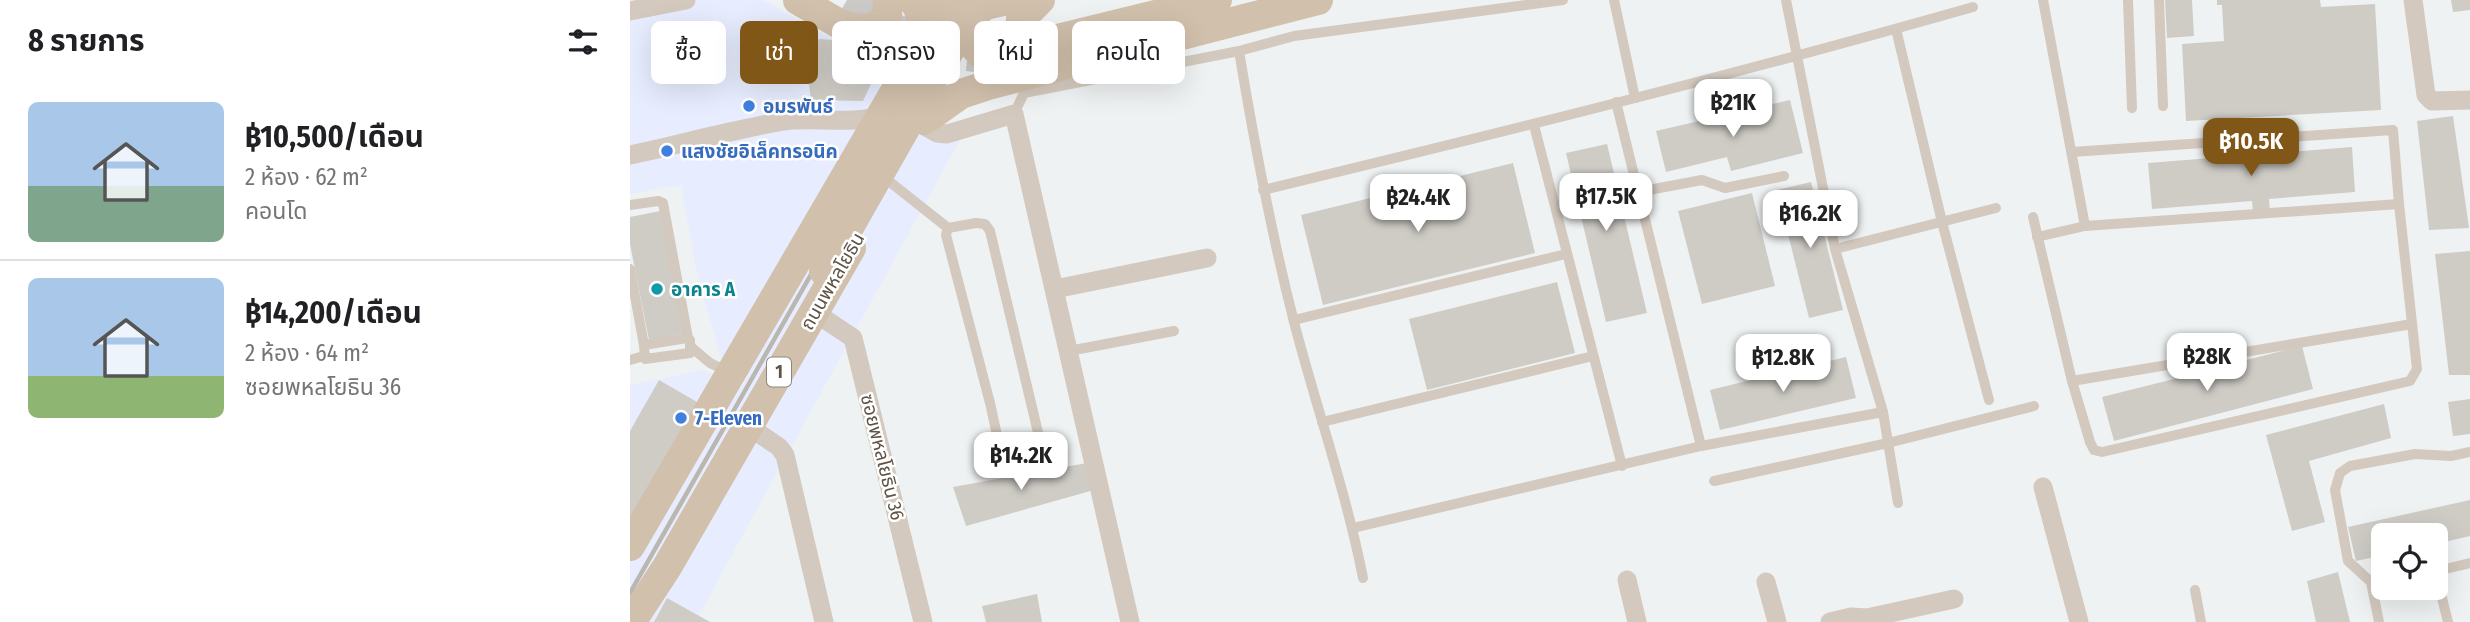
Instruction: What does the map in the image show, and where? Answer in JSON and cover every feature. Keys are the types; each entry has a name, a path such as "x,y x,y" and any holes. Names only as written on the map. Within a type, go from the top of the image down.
{"main road":[{"path":"798,0 835,21"},
{"path":"882,21 887,16 888,0"},
{"path":"913,0 919,9 921,21"},
{"path":"938,21 944,0"},
{"path":"1053,21 1148,0"},
{"path":"1056,21 1217,0"},
{"path":"1185,34 1318,0"},
{"path":"960,27 977,9"},
{"name":"ถนนพหลโยธิน","path":"630,563 977,9"},
{"path":"1021,21 1039,21"},
{"path":"630,546 881,115 908,84"},
{"path":"923,122 925,84"},
{"path":"923,122 961,94 996,84"},
{"name":"ถนนพหลโยธิน","path":"631,622 667,568 923,122"},
{"path":"854,161 890,182"},
{"name":"ถนนพหลโยธิน","path":"630,615 816,267"}],"street":[{"path":"630,11 686,0"},
{"path":"2413,0 2426,95 2432,101 2470,100"},
{"path":"923,122 937,133 947,134 1014,114 1130,622"},
{"path":"630,155 786,121 869,120 881,115"},
{"path":"1055,289 1207,257"},
{"name":"ซอยพหลโยธิน 36","path":"814,312 853,338 923,622"},
{"path":"748,426 779,447 785,455 824,622"},
{"path":"2043,487 2079,622"},
{"path":"1627,580 1637,622"},
{"path":"1766,582 1777,622"},
{"path":"1830,622 1852,617 1867,618 1954,599"}],"lane":[{"path":"1014,114 1024,93 1239,51 1294,36 1563,0"},
{"path":"1614,0 1635,98"},
{"path":"1786,0 1835,250 1883,412 1898,503"},
{"path":"2043,0 2085,226"},
{"path":"2128,0 2132,108"},
{"path":"2160,0 2163,106"},
{"path":"1263,190 1797,58 1973,7"},
{"path":"1896,29 1942,222 1989,400"},
{"path":"1239,51 1263,190 1294,320 1353,528 1363,578"},
{"path":"1616,102 1701,446"},
{"path":"1534,125 1622,466"},
{"path":"2033,217 2071,381 2094,450 2102,452 2410,381 2417,369 2393,130 2071,152"},
{"path":"1638,192 1702,180 1721,187 1731,187 1784,176"},
{"path":"890,182 948,228 976,223 985,224 990,231 1041,446 1038,453 1032,457 1014,461 1005,459 1000,449 946,235 948,228"},
{"path":"630,205 655,201 663,203 691,351 688,354 650,360 644,351 630,269"},
{"path":"2037,237 2085,226 2399,204"},
{"path":"1835,250 1996,208"},
{"path":"1294,320 1566,254"},
{"path":"2071,381 2412,324"},
{"path":"1069,351 1174,331"},
{"path":"689,342 710,363 731,373"},
{"path":"630,360 644,351 689,342"},
{"path":"1322,422 1593,356"},
{"path":"1714,481 1888,443 2034,406"},
{"path":"1353,528 1701,446 1883,412"},
{"path":"2371,582 2348,562 2335,490 2340,473 2350,467 2415,454 2451,456 2470,452"},
{"path":"2448,568 2470,563"},
{"path":"2195,590 2201,622"},
{"path":"2375,600 2379,622"},
{"path":"2442,600 2448,622"}],"shaded area":[{"path":"630,0 763,0 801,21 740,21 740,84 818,84 818,31 832,38 832,84 878,84 965,131 695,622 630,622 630,385 704,370 714,375 721,359 696,269 681,185 630,194"}],"building":[{"path":"2165,0 2192,0 2194,36 2167,38"},
{"path":"2217,0 2320,0 2321,7 2375,4 2381,110 2186,121 2182,44 2224,41 2222,5 2217,5"},
{"path":"2451,0 2470,0 2470,10 2453,12"},
{"path":"832,40 832,84 871,84 863,101 811,100 809,84 818,84 818,41"},
{"path":"1790,100 1803,153 1731,171 1727,157 1666,172 1656,131"},
{"path":"2453,116 2469,228 2429,230 2417,121"},
{"path":"1607,144 1647,313 1606,322 1566,153"},
{"path":"2352,147 2355,192 2269,199 2270,211 2253,212 2252,201 2152,209 2148,163"},
{"path":"1513,163 1535,253 1323,305 1301,215"},
{"path":"1811,182 1843,310 1809,318 1777,190"},
{"path":"1752,193 1775,286 1702,304 1678,211"},
{"name":"อาคาร A","path":"660,211 685,333 649,340 630,244 630,217"},
{"path":"2470,251 2470,375 2449,375 2435,254"},
{"path":"1557,282 1575,353 1427,390 1409,319"},
{"path":"2302,346 2313,389 2114,441 2102,397 2186,376 2185,372 2202,368 2203,371"},
{"path":"1846,357 1856,398 1720,430 1710,390"},
{"path":"659,380 697,402 630,517 630,431"},
{"path":"2470,399 2470,434 2453,436 2448,402"},
{"path":"2384,404 2391,438 2309,461 2325,522 2292,531 2266,435"},
{"path":"1087,463 1094,490 966,526 953,487"},
{"path":"2470,500 2470,536 2448,541 2448,523 2371,523 2371,558 2356,561 2348,527"},
{"path":"2338,572 2350,622 2316,622 2307,581"},
{"path":"1037,594 1042,622 986,622 982,606"},
{"path":"667,598 710,622 654,622"}],"tunnel":[{"path":"847,0 937,53 974,57"}],"railway":[{"path":"630,593 967,0"}],"place":[{"name":"อมรพันธ์","path":"749,106"},
{"name":"แสงชัยอิเล็คทรอนิค","path":"667,151"},
{"name":"อาคาร A","path":"657,289"},
{"name":"7-Eleven","path":"681,418"}]}
